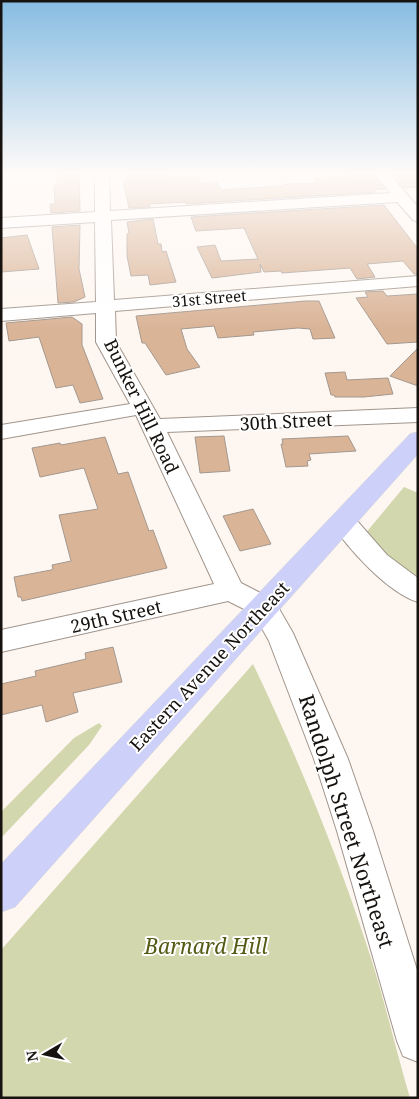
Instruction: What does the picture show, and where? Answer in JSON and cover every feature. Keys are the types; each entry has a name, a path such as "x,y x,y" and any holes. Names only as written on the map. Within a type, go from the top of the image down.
{"main road":[{"name":"Eastern Avenue Northeast","path":"1,893 418,440"}],"street":[{"name":"Bunker Hill Road","path":"105,225 104,306 106,342 148,417 231,590"},
{"name":"31st Street","path":"1,315 418,282"},
{"name":"30th Street","path":"1,432 148,417 418,415"},
{"path":"343,521 378,562 418,592"},
{"path":"231,590 264,607"},
{"name":"29th Street","path":"1,642 231,590"},
{"name":"Randolph Street Northeast","path":"264,607 287,650 331,758 418,1041"}],"green space":[{"path":"404,487 418,493 418,583 364,535"},
{"name":"Barnard Hill","path":"253,664 286,735 345,881 375,973 410,1098 1,1098 1,950"},
{"path":"99,723 102,726 89,745 1,838 1,812 74,738"}],"building":[{"path":"80,225 79,269 85,297 74,302 58,303 52,227"},
{"path":"128,225 154,225 158,244 161,244 162,252 166,251 176,282 150,285 148,275 131,276 127,256 127,234 129,233"},
{"path":"194,225 400,225 418,249 418,274 414,274 403,261 367,264 375,277 357,279 350,268 282,273 281,271 264,272 260,264 261,272 212,278 197,247 215,245 221,261 258,259 244,228 196,231"},
{"path":"27,235 39,269 1,272 1,238"},
{"path":"383,291 387,296 418,294 418,342 387,344 356,298 368,297 365,292"},
{"path":"319,301 335,338 313,339 310,329 298,328 253,332 254,335 218,338 214,326 181,329 187,349 200,367 166,375 145,343 142,343 136,316"},
{"path":"72,317 82,324 82,345 103,399 80,403 73,385 56,388 39,337 9,341 6,323"},
{"path":"418,348 418,386 390,376"},
{"path":"345,372 347,380 388,378 393,394 364,397 335,397 331,395 325,373"},
{"path":"224,436 230,471 200,473 195,437"},
{"path":"348,436 356,451 309,454 311,460 307,461 308,466 286,467 281,444 283,444 282,439"},
{"path":"105,437 118,474 128,472 149,531 153,530 167,568 22,601 21,597 18,597 14,577 51,570 53,569 52,565 71,561 59,515 98,509 84,468 40,477 32,448"},
{"path":"253,509 271,544 240,551 223,516"},
{"path":"113,647 122,682 73,693 78,712 46,722 42,705 1,715 1,684 36,676 35,671 86,659 85,653"}]}
